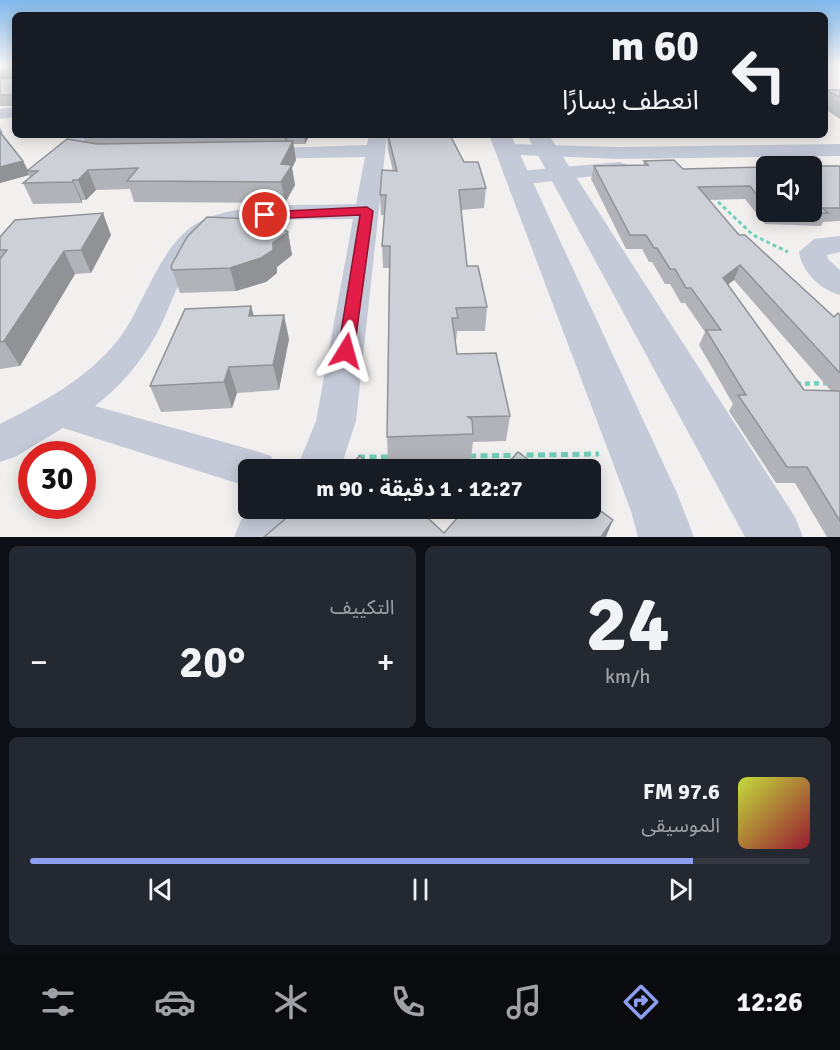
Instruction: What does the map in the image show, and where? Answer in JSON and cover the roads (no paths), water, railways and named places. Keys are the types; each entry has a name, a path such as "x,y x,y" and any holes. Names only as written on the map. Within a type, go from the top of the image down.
{"street":[{"path":"76,138 72,145 77,151 88,154 128,155"},
{"path":"234,153 376,143 336,421 322,459"},
{"path":"529,154 840,150"},
{"path":"529,154 607,169 679,165 840,162"},
{"path":"529,154 634,454 666,537"},
{"path":"529,154 775,537"},
{"path":"0,444 58,411 100,379 129,349 186,245 195,235 226,219 245,216 367,211"},
{"path":"840,244 823,245 813,252 814,262 840,286"},
{"path":"58,411 238,465"},
{"path":"258,537 277,519"}]}
